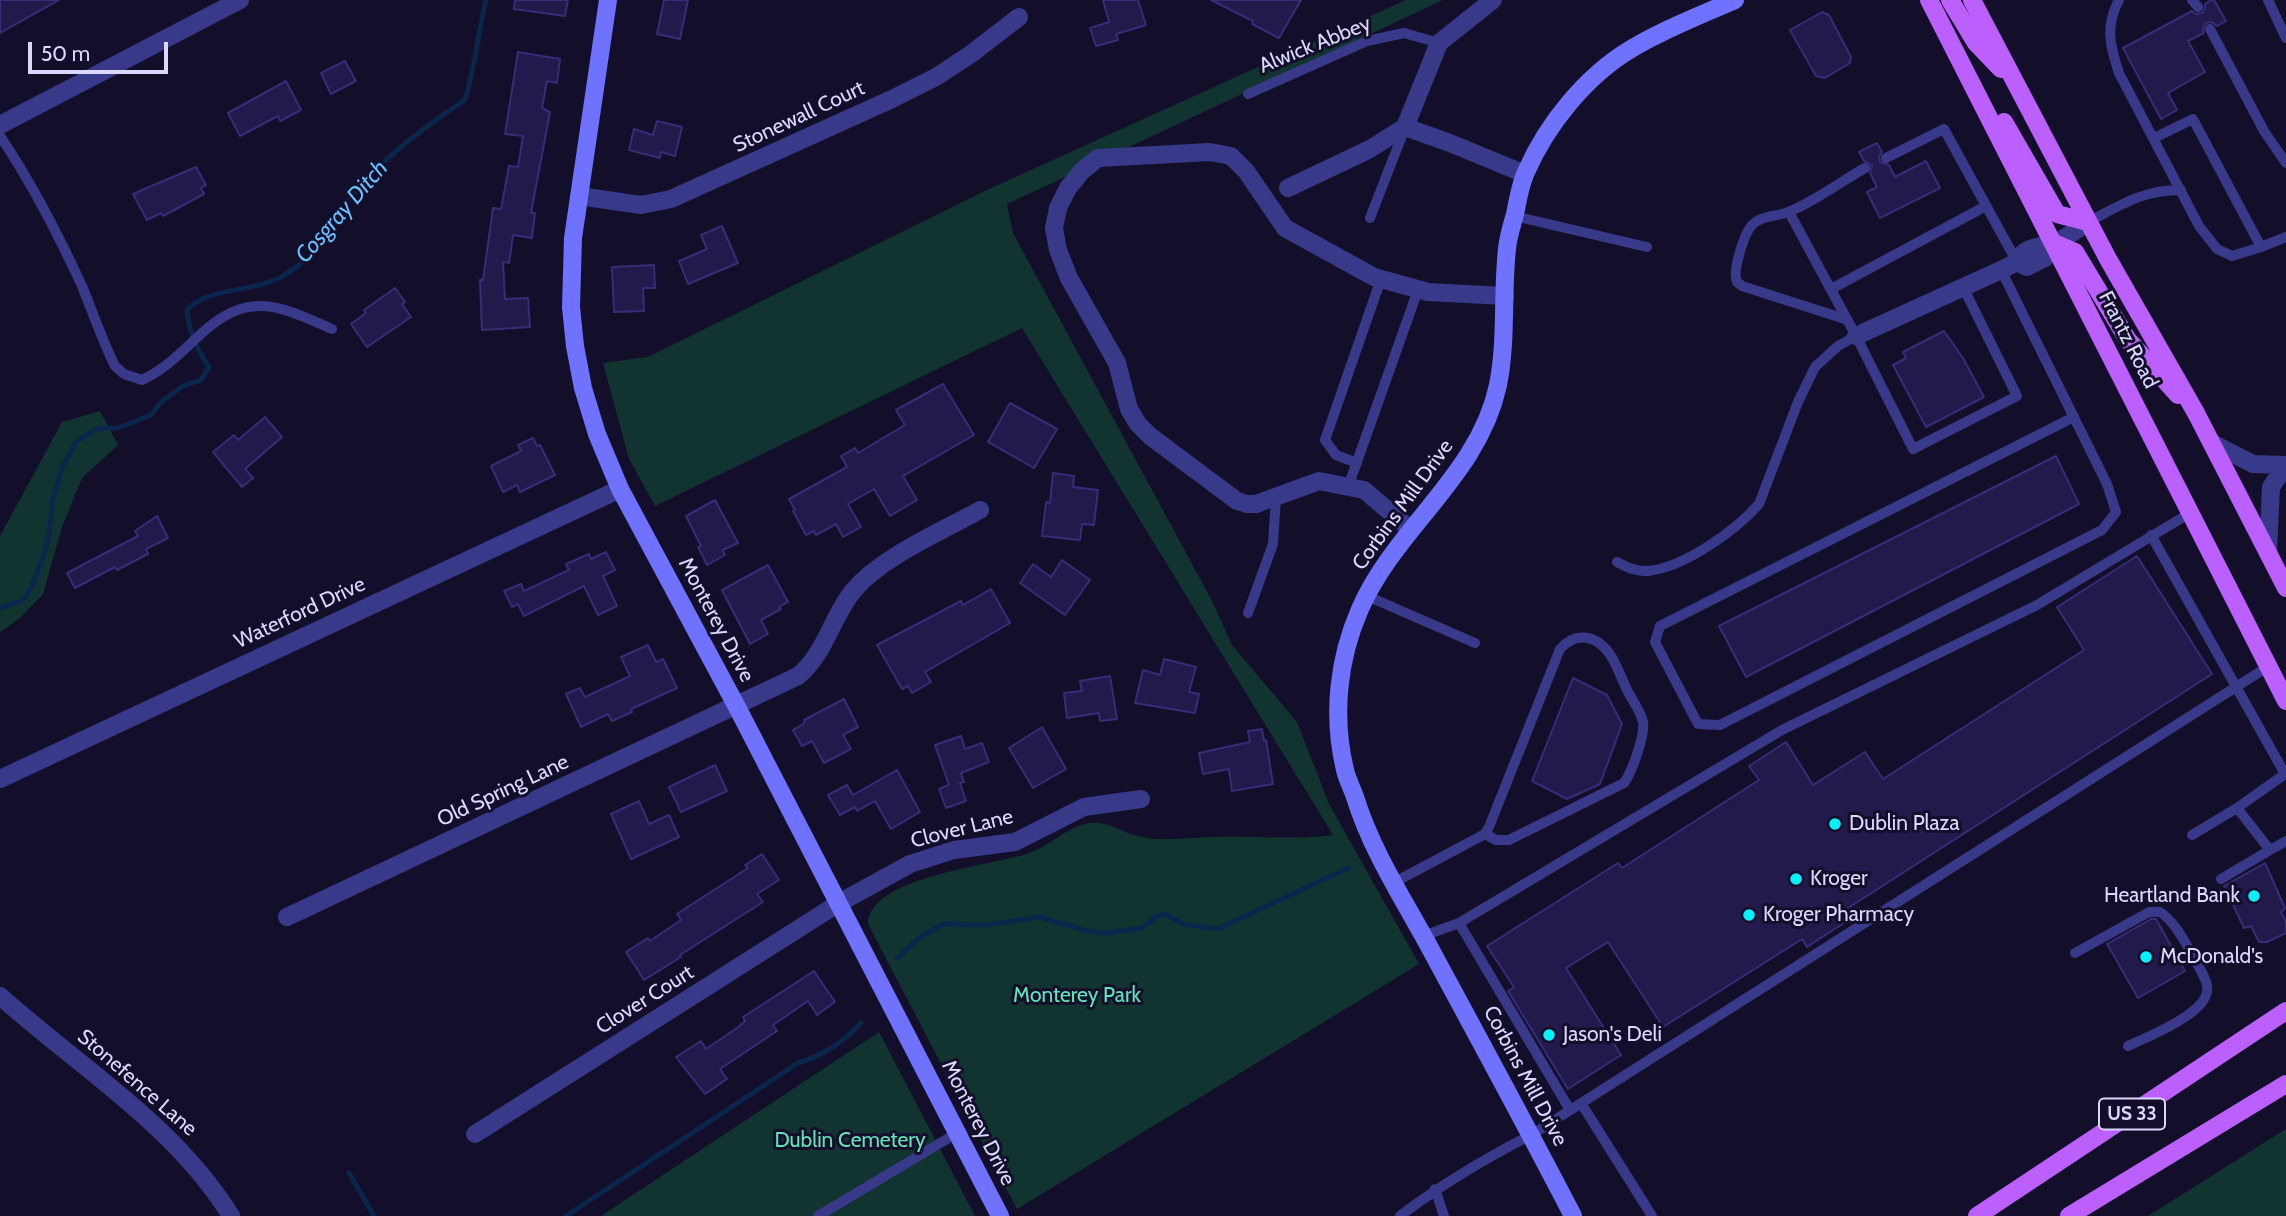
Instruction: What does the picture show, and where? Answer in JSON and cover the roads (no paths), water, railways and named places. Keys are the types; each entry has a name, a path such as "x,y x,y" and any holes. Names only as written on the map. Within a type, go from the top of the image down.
{"main road":[{"name":"Frantz Road","path":"1929,0 2286,701"},
{"path":"1950,0 1976,43 2015,85"},
{"name":"Frantz Road","path":"1972,0 2088,222 2196,413 2286,588"},
{"path":"1958,56 1989,95 2057,214 2088,222"},
{"path":"2054,243 2075,252 2128,340 2196,413"},
{"name":"US 33","path":"1977,1216 2286,1011"},
{"name":"US 33","path":"2068,1216 2286,1084"}],"street":[{"path":"0,125 240,0"},
{"name":"Monterey Drive","path":"608,0 579,196 571,273 575,346 583,388 597,433 620,489 737,707 1000,1216"},
{"path":"1288,188 1370,149 1405,127 1439,43 1493,0"},
{"name":"Corbins Mill Drive","path":"1573,1216 1363,823 1345,770 1338,719 1338,691 1351,637 1367,596 1410,529 1463,467 1489,415 1498,384 1507,246 1525,174 1562,112 1613,62 1630,49 1655,36 1735,0"},
{"name":"Stonewall Court","path":"579,196 641,205 670,200 936,77 1019,17"},
{"path":"1405,127 1525,174"},
{"path":"1410,529 1364,490 1319,481 1256,504 1237,501 1150,436 1138,424 1129,409 1117,363 1069,278 1058,250 1055,228 1058,208 1068,188 1082,170 1098,158 1210,152 1231,156 1246,171 1285,228 1381,279 1427,292 1505,296"},
{"path":"1852,328 1963,288 2017,262 2021,255 2038,245 2054,243 2088,222"},
{"path":"2212,443 2253,464 2286,465"},
{"path":"2268,552 2271,487 2286,465"},
{"name":"Waterford Drive","path":"0,779 620,489"},
{"name":"Old Spring Lane","path":"288,917 789,681 808,668 842,605 867,576 883,564 980,510"},
{"name":"Clover Lane","path":"839,903 910,864 954,850 1014,842 1084,807 1141,799"},
{"name":"Clover Court","path":"475,1134 839,903"},
{"name":"Stonefence Lane","path":"0,996 153,1124 188,1159 231,1216"}],"lane":[{"path":"2119,0 2113,10 2109,30 2110,48 2119,73 2199,226 2217,249 2232,256 2286,237"},
{"path":"2268,0 2286,38"},
{"path":"2210,29 2264,131 2286,163"},
{"name":"Alwick Abbey","path":"1248,94 1367,41 1404,33 1439,43"},
{"path":"2154,138 2193,119 2261,247"},
{"path":"1370,218 1405,127"},
{"path":"1885,158 1944,129 2017,262"},
{"path":"0,136 47,215 83,289 115,366 124,374 142,380 165,367 217,321 243,308 267,305 289,310 332,330"},
{"path":"1852,328 1742,286 1737,282 1735,269 1753,225 1762,219 1789,212 1865,168"},
{"path":"2088,222 2146,193 2180,190"},
{"path":"1831,289 1986,206"},
{"path":"1789,212 1913,449 2017,396 1963,288"},
{"path":"1514,216 1647,247"},
{"path":"2001,270 2108,484 2116,512 2102,530 1720,725 1698,724 1654,642 1660,626 2074,417"},
{"path":"1356,463 1336,455 1325,440 1381,279"},
{"path":"1348,487 1418,290"},
{"path":"1617,562 1632,570 1648,571 1678,562 1732,530 1747,517 1759,504 1798,402 1815,367 1838,346 1852,328"},
{"path":"1248,612 1273,544 1276,497"},
{"path":"1423,936 1459,923 1782,730 2037,605 2190,513"},
{"path":"2151,535 2285,774 2237,808 2192,835"},
{"path":"1367,596 1475,643"},
{"path":"1393,883 1485,834 1560,649 1569,639 1583,636 1597,643 1609,653 1643,722 1630,775 1624,783 1509,840 1496,840 1485,834"},
{"path":"1400,1216 1435,1189 1479,1161 1531,1135 2269,666"},
{"path":"2237,808 2270,850"},
{"path":"2221,879 2286,841"},
{"path":"2075,953 2149,912 2161,912 2176,928 2194,959 2207,985 2204,1002 2186,1017 2128,1046"},
{"path":"1459,923 1570,1110"},
{"path":"1581,1103 1652,1216"},
{"path":"818,1216 957,1133"},
{"path":"1435,1189 1444,1216"}],"waterway":[{"name":"Cosgray Ditch","path":"0,608 23,600 32,586 49,534 53,499 62,468 76,442 96,429 118,428 151,415 161,402 183,386 201,380 209,367 194,340 187,310 207,297 275,280 299,265 322,242 345,204 373,172 417,133 465,100 486,0"},
{"path":"897,958 919,938 943,924 986,925 1040,917 1087,931 1107,933 1142,928 1157,916 1165,914 1183,924 1218,929 1348,868"},
{"path":"566,1216 798,1063 832,1048 861,1023"},
{"path":"349,1173 374,1216"}],"place":[{"name":"Dublin Plaza","path":"1835,824"},
{"name":"Kroger","path":"1796,879"},
{"name":"Heartland Bank","path":"2254,896"},
{"name":"Kroger Pharmacy","path":"1749,915"},
{"name":"McDonald's","path":"2146,957"},
{"name":"Jason's Deli","path":"1549,1035"}],"park label":[{"name":"Monterey Park","path":"1077,996"},
{"name":"Dublin Cemetery","path":"850,1141"}]}
